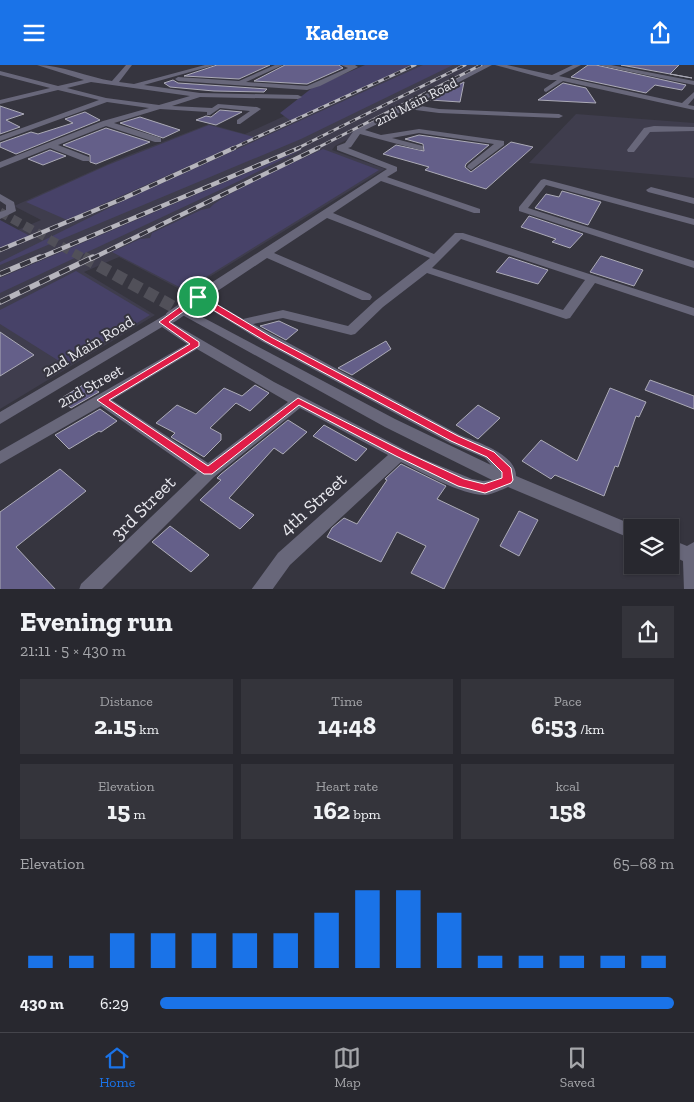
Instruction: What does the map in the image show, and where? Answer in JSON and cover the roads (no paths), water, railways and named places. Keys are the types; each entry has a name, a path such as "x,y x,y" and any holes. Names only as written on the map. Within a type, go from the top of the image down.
{"street":[{"path":"40,65 92,80 200,95"},
{"path":"115,83 129,65"},
{"path":"134,86 212,65"},
{"path":"212,94 280,65"},
{"path":"164,78 307,87 318,85 355,67 344,65"},
{"name":"2nd Main Road","path":"0,419 182,310 394,169 340,148 348,145 358,131 489,65"},
{"path":"498,65 561,81 694,108"},
{"path":"550,78 578,65"},
{"path":"602,65 694,83"},
{"path":"638,72 647,65"},
{"path":"0,73 106,99 159,107 215,110"},
{"path":"0,102 92,80"},
{"path":"546,90 561,81"},
{"path":"0,165 106,123 200,95 298,97"},
{"path":"683,106 694,95"},
{"path":"0,139 106,99"},
{"path":"208,114 218,106 257,109 240,122"},
{"path":"406,106 438,111 559,116"},
{"path":"106,123 158,140"},
{"path":"631,150 647,130 654,128 694,129"},
{"path":"358,131 420,147"},
{"path":"381,137 420,131 501,143 471,167"},
{"path":"50,145 86,159"},
{"path":"380,178 477,211"},
{"path":"694,222 544,182 522,209 694,265"},
{"path":"651,190 694,201"},
{"path":"0,197 11,204 11,211 0,216"},
{"path":"326,213 429,255"},
{"path":"242,323 283,314 350,331 379,304 425,269 459,235 694,312"},
{"path":"265,253 366,297"},
{"path":"425,269 566,315 592,279"},
{"path":"182,310 242,323 455,439 490,454 508,471 508,480"},
{"path":"182,310 196,344 298,401 400,454 462,483 485,489 508,480"},
{"path":"182,310 390,423 508,480 624,529"},
{"name":"2nd Street","path":"0,458 196,344"},
{"path":"102,400 208,471"},
{"name":"3rd Street","path":"88,589 208,471 298,401"},
{"name":"4th Street","path":"260,589 284,559 400,454"},
{"path":"679,550 693,554 693,589"}],"tunnel":[{"path":"0,212 85,259"},
{"path":"83,257 183,312"}],"railway":[{"path":"231,149 415,65"},
{"path":"296,149 465,65"},
{"path":"315,149 481,65"},
{"path":"0,250 122,199 234,148"},
{"path":"37,259 299,148"},
{"path":"91,259 318,148"},
{"path":"0,274 40,257"},
{"path":"0,302 93,257"}]}
